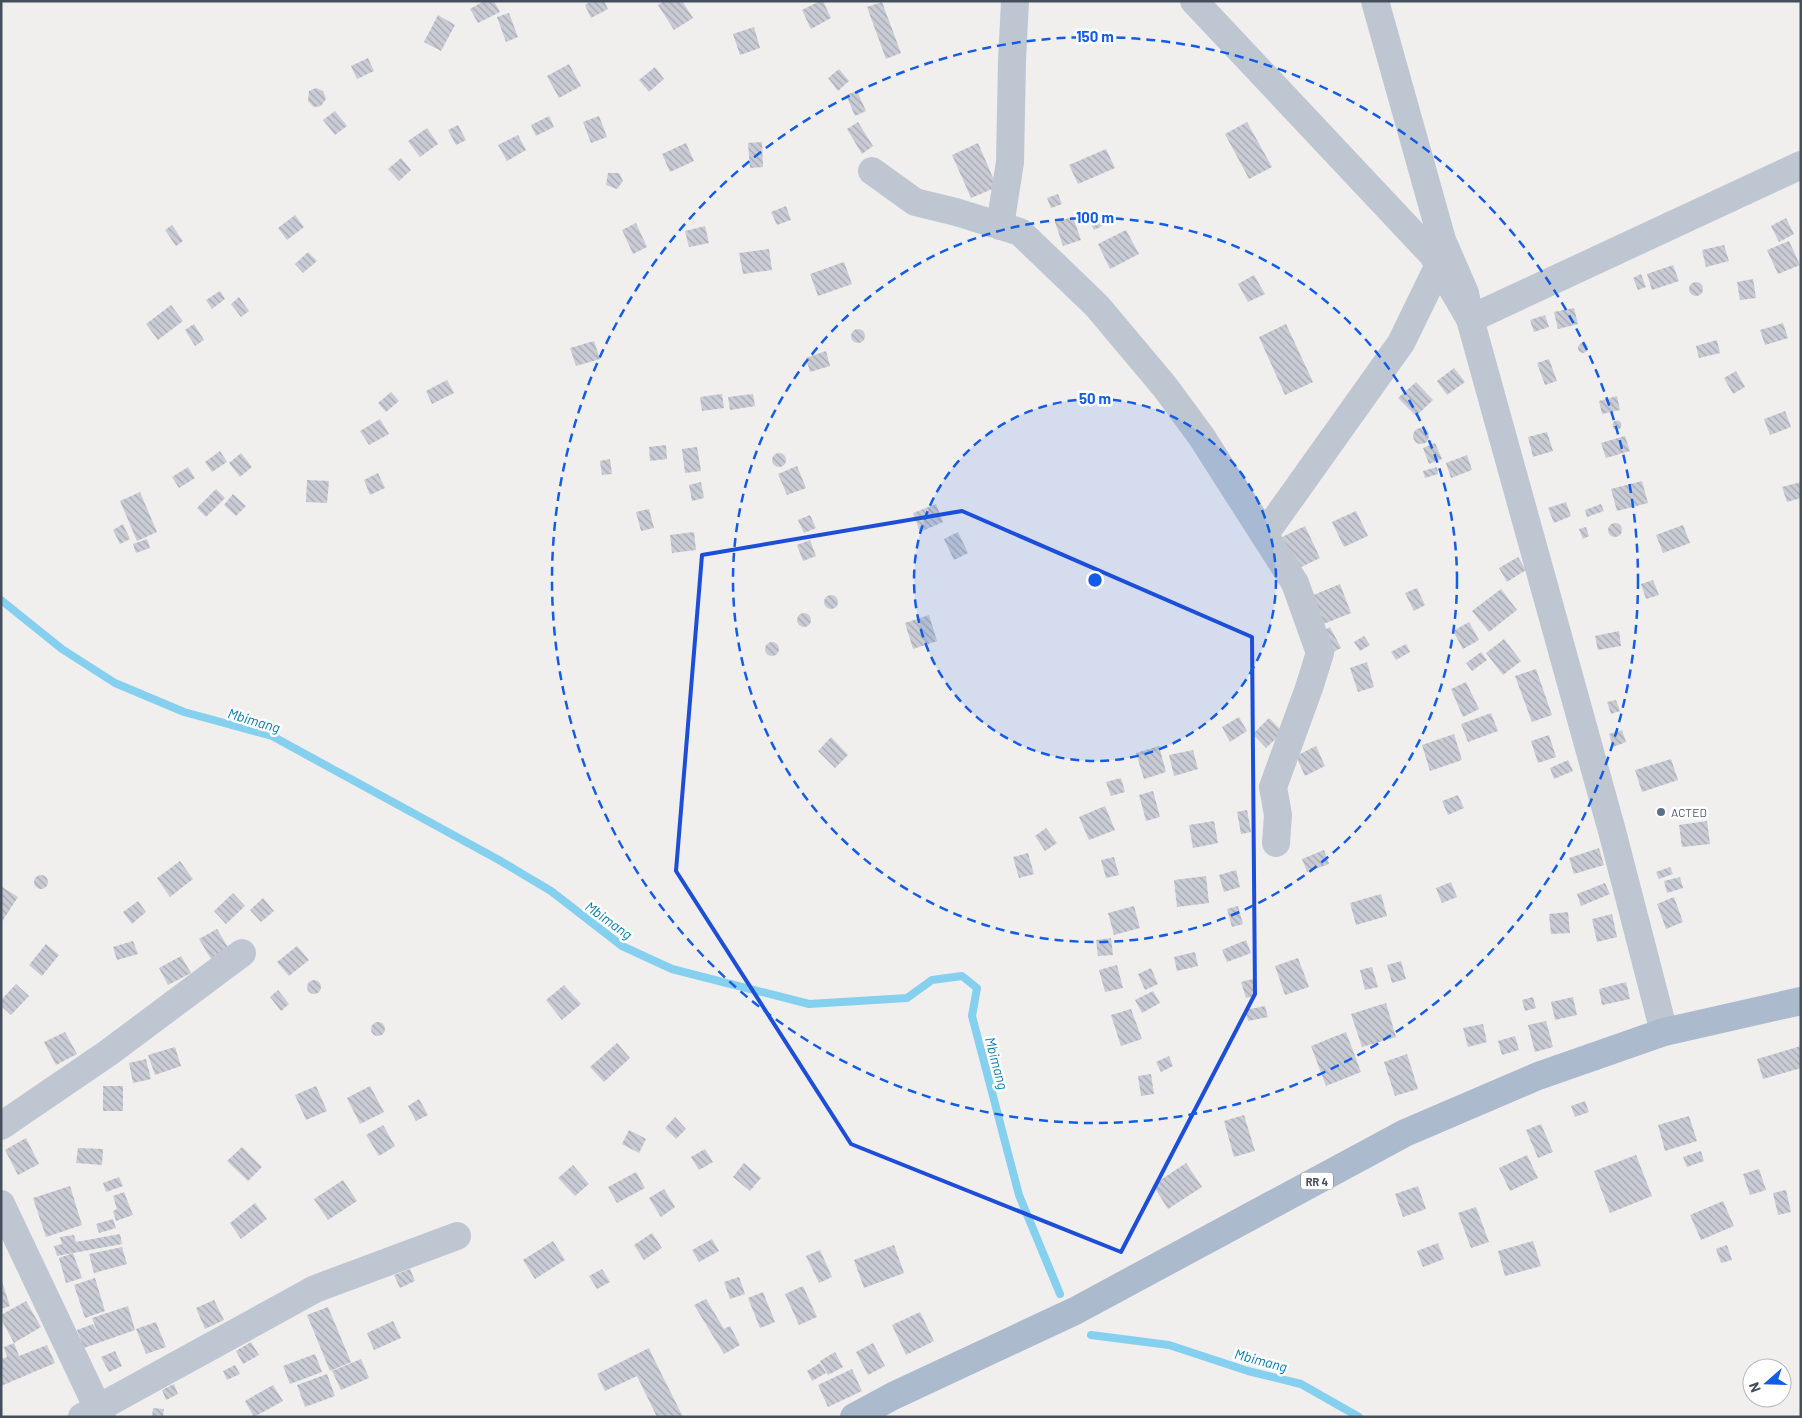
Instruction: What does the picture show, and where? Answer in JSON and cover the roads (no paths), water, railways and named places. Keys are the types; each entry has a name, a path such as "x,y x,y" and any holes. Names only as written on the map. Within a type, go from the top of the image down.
{"main road":[{"name":"RR 4","path":"854,1417 893,1396 1076,1311 1405,1133 1538,1076 1664,1032 1801,1001"}],"street":[{"path":"1000,226 1010,162 1015,1"},
{"path":"1194,1 1432,254 1470,319"},
{"path":"1375,1 1442,240 1465,293 1470,319 1609,822 1664,1032"},
{"path":"1470,319 1801,165"},
{"path":"872,171 916,202 1020,232 1097,306 1165,387 1201,436 1295,583 1320,653 1273,787 1278,815 1276,843"},
{"path":"1265,534 1401,343 1439,266"},
{"path":"1,1126 108,1053 242,953"},
{"path":"1,1204 94,1414 314,1290 457,1236"}],"waterway":[{"name":"Mbimang","path":"1,600 62,649 115,683 184,712 272,736 499,860 551,891 622,946 672,969 809,1004 907,998 932,980 962,976 977,988 972,1016 1019,1195 1060,1294"},
{"name":"Mbimang","path":"1091,1335 1169,1345 1248,1371 1301,1384 1359,1417"}],"place":[{"name":"ACTED","path":"1661,812"}]}
